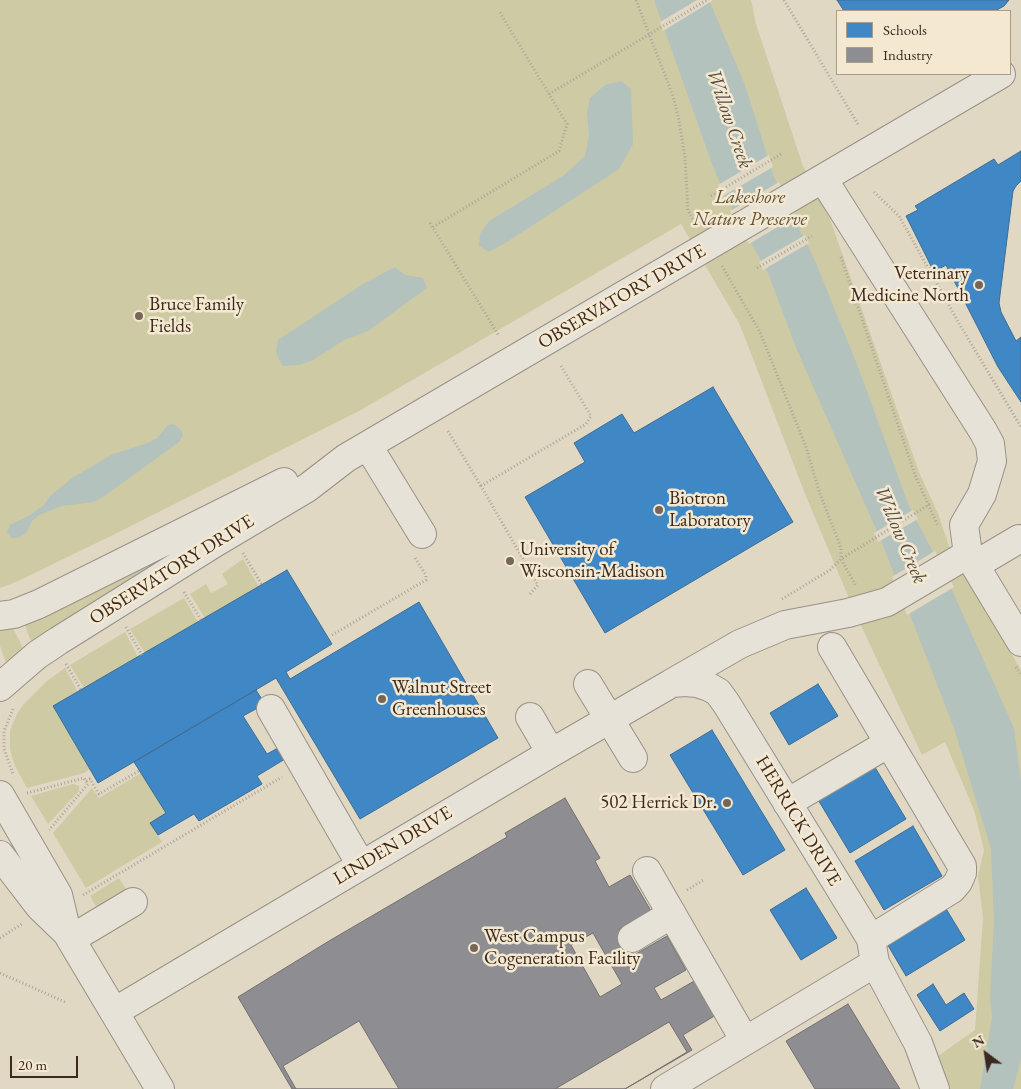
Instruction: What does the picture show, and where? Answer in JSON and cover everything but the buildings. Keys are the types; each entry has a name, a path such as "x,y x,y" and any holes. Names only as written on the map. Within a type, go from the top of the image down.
{"street":[{"name":"OBSERVATORY DRIVE","path":"0,687 36,655 58,640 307,488 357,452 999,75"},
{"path":"823,179 990,444 992,461 982,494 964,525 963,562 1021,642"},
{"name":"OBSERVATORY DRIVE","path":"0,616 14,614 39,604 300,474 357,452"},
{"path":"357,452 418,544"},
{"name":"LINDEN DRIVE","path":"114,1012 551,752 608,720 689,684 740,644 785,625 848,613 894,599 963,562 1019,539"},
{"path":"665,1089 745,1040 873,951 952,889 962,873 962,866 832,648"},
{"path":"588,684 608,720 633,758"},
{"name":"HERRICK DRIVE","path":"689,684 718,692 726,703 873,951 918,1043 935,1089"},
{"path":"271,709 310,799 361,865"},
{"path":"530,717 551,752"},
{"path":"787,804 889,743"},
{"path":"11,795 58,895 69,936"},
{"path":"0,855 40,907 69,936 160,1089"},
{"path":"647,872 745,1040"},
{"path":"69,936 133,902"},
{"path":"632,938 672,914"}],"path":[{"path":"636,0 673,96 680,120 685,158 688,210 733,282 764,340 806,447 820,494 837,534 841,548 841,559 857,588"},
{"path":"549,94 707,0"},
{"path":"784,0 859,126"},
{"path":"498,336 431,225 559,151 567,124 499,11"},
{"path":"711,196 781,154"},
{"path":"874,192 899,216 1021,428"},
{"path":"757,268 812,236"},
{"path":"839,251 915,475 930,504 937,523"},
{"path":"481,486 586,424 591,416 561,366"},
{"path":"448,431 538,585 530,594"},
{"path":"841,559 930,504"},
{"path":"332,635 426,580 418,544"},
{"path":"243,552 262,585"},
{"path":"184,592 201,620"},
{"path":"126,626 142,655"},
{"path":"65,661 81,690"},
{"path":"11,795 84,778 86,781 90,779 99,794 139,770"},
{"path":"80,896 282,777"},
{"path":"45,835 88,784 86,781"},
{"path":"0,938 22,924"},
{"path":"0,973 65,1002"}],"green space":[{"name":"Lakeshore Nature Preserve","path":"0,0 751,0 756,24 803,166 830,219 919,472 939,516 949,546 1021,670 1021,1089 941,1089 931,1061 975,1030 983,918 978,876 984,850 974,810 945,742 922,755 856,615 805,494 740,325 681,224 359,411 113,535 0,588"},
{"path":"192,540 195,544 34,644 30,639 24,623"},
{"path":"243,559 259,587 205,618 190,594 206,584 211,593 228,584 222,574"},
{"path":"184,598 198,622 145,653 130,629"},
{"path":"12,626 25,652 7,666 0,646 0,628"},
{"path":"125,632 138,657 84,688 70,665"},
{"path":"65,668 78,692 53,707 90,769 84,773 27,788 12,757 10,730 23,705 47,681"},
{"path":"141,773 166,813 150,823 162,842 86,888 53,833 92,788 99,798"},
{"path":"73,784 79,786 79,791 48,824 31,796"},
{"path":"119,878 128,893 98,910 90,896"}],"water":[{"name":"Willow Creek","path":"654,0 709,0 745,85 774,177 816,263 858,367 909,506 947,579 1014,728 1021,782 1021,1059 1013,1089 980,1089 992,1017 990,997 994,921 991,849 954,728 882,543 797,350 768,273 727,200 712,164"},
{"path":"621,81 631,89 633,144 619,169 489,252 479,246 480,234 489,221 563,176 585,156 589,135 587,113 590,98 605,85"},
{"path":"395,267 405,275 423,278 427,288 368,331 344,340 313,360 299,365 283,366 276,351 278,340 363,284"},
{"path":"174,424 181,430 183,435 179,442 106,495 94,502 62,506 39,515 32,521 26,533 18,538 12,538 7,532 10,525 30,515 44,505 50,496 72,478 113,454 148,443 157,438 168,425"}],"pier":[{"path":"697,0 712,1 663,31 660,22"},
{"path":"769,155 773,167 723,196 718,185"},
{"path":"779,182 796,216 749,244 730,211"},
{"path":"805,235 809,243 763,270 759,262"},
{"path":"913,510 918,519 878,542 874,533"},
{"path":"935,551 954,587 907,615 892,577"}],"place":[{"name":"Veterinary Medicine North","path":"979,285"},
{"name":"Bruce Family Fields","path":"139,316"},
{"name":"Biotron Laboratory","path":"659,510"},
{"name":"University of Wisconsin-Madison","path":"510,561"},
{"name":"Walnut Street Greenhouses","path":"382,699"},
{"name":"502 Herrick Dr.","path":"727,803"},
{"name":"West Campus Cogeneration Facility","path":"474,948"}]}
